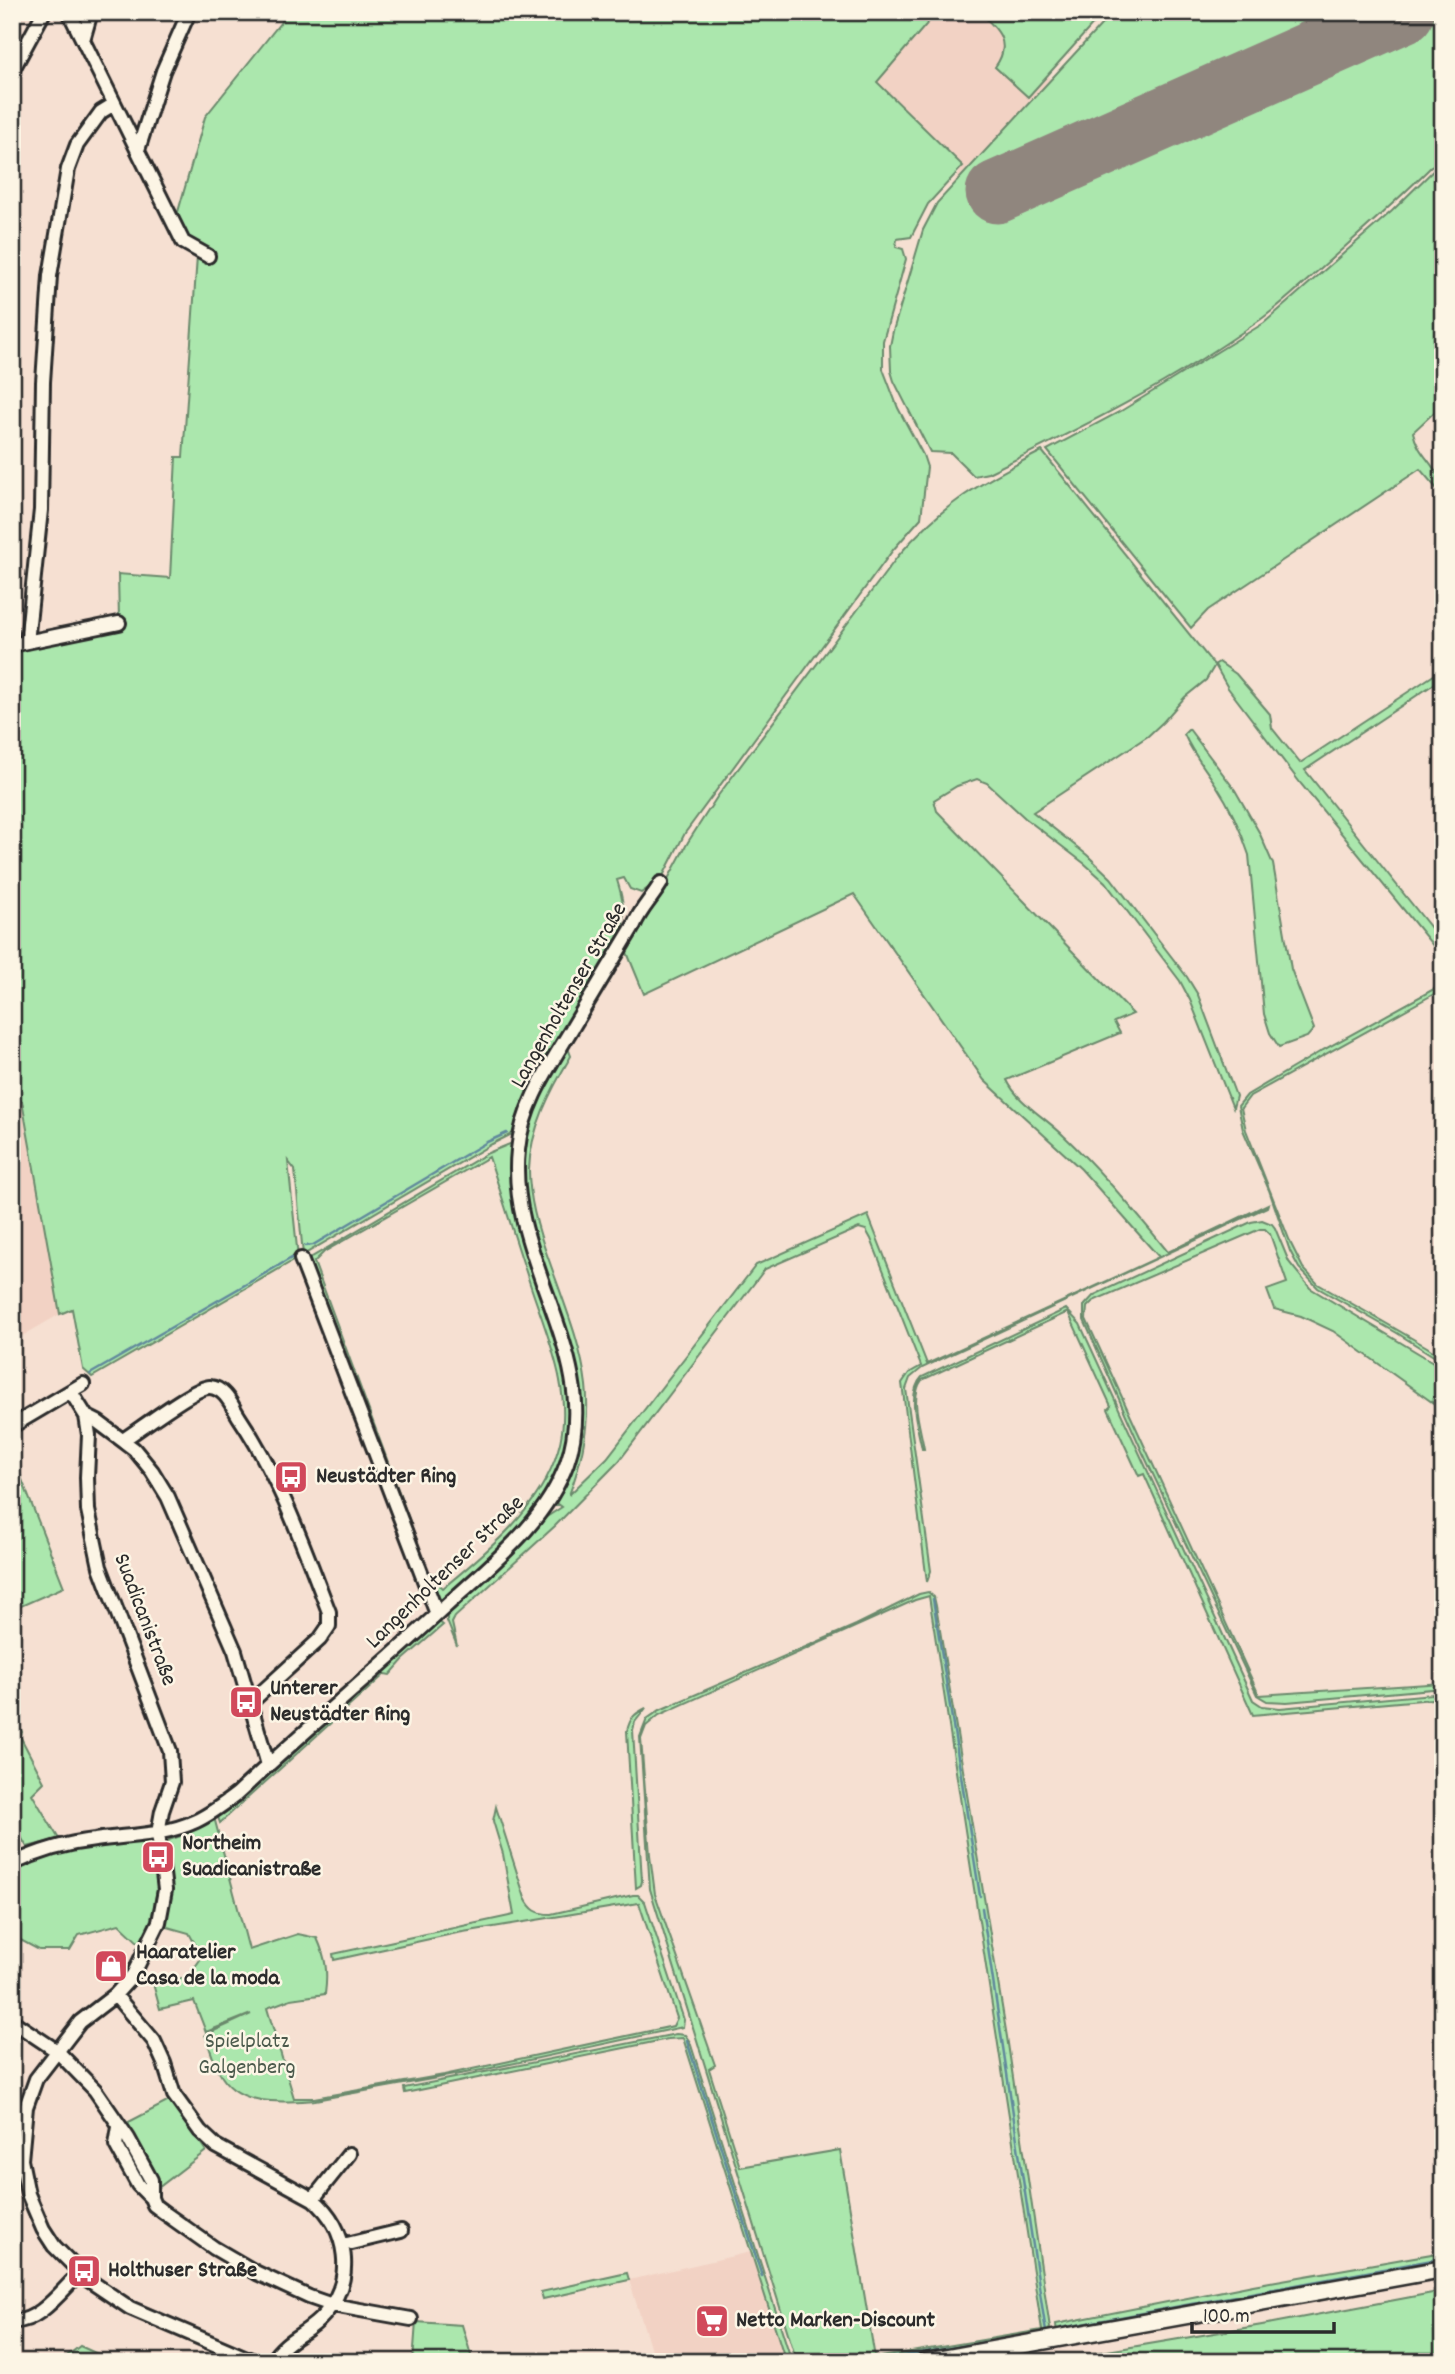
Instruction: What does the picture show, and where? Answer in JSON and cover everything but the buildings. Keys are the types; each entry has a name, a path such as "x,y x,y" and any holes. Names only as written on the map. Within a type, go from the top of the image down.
{"main road":[{"path":"925,2362 1443,2269"}],"street":[{"path":"12,71 44,12"},
{"path":"69,12 183,242 208,256"},
{"path":"83,40 92,12"},
{"path":"138,150 163,71 189,12"},
{"path":"27,642 41,510 43,382 50,276 68,169 77,145 102,112 114,104"},
{"path":"12,645 119,623"},
{"name":"Langenholtenser Straße","path":"12,1864 31,1854 65,1844 158,1833 196,1822 212,1812 237,1794 437,1614 533,1523 551,1497 570,1454 576,1416 573,1380 563,1342 523,1225 517,1192 518,1150 527,1112 541,1080 638,914 646,908 661,883"},
{"path":"301,1259 437,1614"},
{"path":"12,1426 83,1384"},
{"path":"123,1440 199,1390 210,1387 222,1391 251,1435 278,1484 329,1612 329,1626 320,1639 251,1702"},
{"path":"71,1392 86,1416 123,1440 152,1471 169,1497 235,1651 268,1765"},
{"name":"Suadicanistraße","path":"86,1416 89,1436 87,1493 91,1530 100,1567 170,1751 172,1782 158,1833"},
{"path":"158,1833 164,1890 159,1922 133,1975 115,1995 80,2022 36,2079 26,2107 21,2160 28,2194 38,2221 54,2246 80,2273 130,2308 256,2362"},
{"path":"115,1995 153,2041 164,2063 174,2095 200,2131 216,2147 313,2199 334,2221 344,2245 346,2260 344,2274 332,2305 322,2318 281,2346 271,2362"},
{"path":"12,2021 57,2051 95,2090 128,2138 150,2180 154,2205 160,2210 214,2248 257,2273 332,2305 411,2319"},
{"path":"313,2199 349,2154"},
{"path":"344,2245 401,2231"},
{"path":"12,2321 26,2321 36,2316 80,2273"}],"shaded area":[{"path":"937,12 979,12 1076,102 1443,12 927,231 963,166 876,82"},
{"path":"22,1100 60,1314 12,1342 12,1102"},
{"path":"751,2252 786,2362 655,2362 629,2280"}],"green space":[{"path":"289,12 937,12 877,82 963,166 928,204 911,237 897,239 896,247 903,249 906,259 883,341 883,369 898,408 927,467 921,518 893,550 685,833 662,878 641,893 630,889 624,878 617,880 623,907 621,934 535,1077 514,1133 303,1255 295,1170 288,1161 298,1258 92,1377 83,1369 72,1309 60,1314 22,1101 12,1102 12,1084 18,1077 12,1045 12,650 119,620 118,574 170,578 176,457 183,457 198,242 185,237 176,219 205,117"},
{"path":"979,12 1104,12 1028,97 995,67 1003,51 1003,43 997,30"},
{"path":"1113,12 1443,12 1443,155 1285,300 1225,344 1193,365 1092,421 988,473 974,476 951,453 930,452 891,371 890,346 893,331 923,230 937,203"},
{"path":"1443,161 1443,404 1413,432 1420,449 1439,477 1443,496 1420,469 1208,610 1191,628 1047,450 1121,411 1264,323 1392,211"},
{"path":"1042,451 1214,665 1219,662 1236,674 1270,714 1272,728 1300,763 1443,669 1443,678 1305,770 1443,943 1443,958 1301,784 1228,688 1215,665 1206,680 1185,697 1148,736 1033,812 1111,878 1187,977 1198,995 1236,1096 1233,1108 1180,981 1105,882 1025,818 987,783 977,779 957,786 934,800 937,811 1133,1014 1114,1022 1120,1033 1007,1080 1018,1096 1092,1164 1168,1252 1268,1204 1267,1207 922,1368 910,1378 906,1389 931,1571 927,1582 902,1383 909,1373 921,1366 871,1239 866,1230 859,1228 765,1269 619,1461 555,1526 455,1617 452,1623 457,1646 447,1621 447,1613 516,1551 545,1518 562,1507 558,1504 553,1507 571,1469 580,1434 581,1401 576,1370 533,1236 522,1176 529,1127 546,1087 568,1048 571,1056 537,1125 529,1170 539,1229 572,1324 585,1378 586,1432 569,1495 607,1458 756,1265 868,1215 927,1364 1159,1257 1081,1169 984,1080 854,894 644,994 626,950 717,797 898,556 931,522 964,495"},
{"path":"1189,729 1235,790 1259,832 1273,864 1291,969 1314,1029 1307,1037 1279,1047 1270,1033 1264,1014 1249,855 1226,801 1187,741 1184,734"},
{"path":"1443,984 1443,988 1434,994 1250,1096 1241,1108 1246,1130 1303,1268 1318,1284 1427,1347 1443,1358 1443,1362 1318,1288 1299,1268 1243,1130 1238,1106 1247,1095"},
{"path":"512,1143 511,1181 515,1215 561,1355 567,1380 570,1416 565,1449 553,1478 537,1505 493,1554 443,1600 434,1599 307,1260 488,1153","holes":["489,1157 557,1366 563,1408 562,1429 550,1471 526,1509 495,1543 443,1588 430,1576 314,1262 324,1252"]},
{"path":"1262,1220 1275,1228 1289,1262 1310,1288 1443,1368 1443,1410 1333,1331 1301,1316 1274,1309 1267,1290 1287,1283 1270,1234 1265,1229 1093,1301 1087,1307 1086,1319 1259,1695 1443,1683 1443,1688 1287,1702 1267,1701 1257,1695 1142,1451 1084,1320 1084,1306 1094,1295 1251,1222"},
{"path":"1066,1309 1080,1324 1253,1700 1262,1706 1280,1708 1443,1693 1443,1698 1253,1715 1144,1474 1139,1476 1108,1409 1111,1406 1068,1312 922,1380 916,1395 916,1404 922,1449 914,1402 917,1384 922,1377"},
{"path":"12,1454 64,1587 12,1610"},
{"path":"928,1592 934,1597 936,1606 1007,2037 1050,2328 1044,2336 896,2362 797,2362 650,1889 640,1737 647,1719 660,1710 856,1625","holes":["929,1596 1042,2330 875,2358 840,2150 740,2167 709,2069 715,2065 655,1894 641,1739 646,1726 659,1715"]},
{"path":"438,1621 443,1625 390,1675 385,1674 220,1823 217,1814"},
{"path":"646,1708 635,1722 633,1730 642,1881 636,1888 627,1731 633,1717"},
{"path":"12,1715 44,1782 32,1794 59,1839 27,1847 12,1822"},
{"name":"Spielplatz Galgenberg","path":"496,1807 525,1898 535,1910 551,1914 633,1895 638,1895 645,1902 684,2020 683,2027 482,2070 315,2100 277,2102 252,2098 230,2087 217,2067 205,2035 251,2014 206,2032 194,2001 160,2009 152,1980 187,1978 202,1957 189,1933 164,1926 169,1894 164,1846 169,1840 184,1835 189,1829 214,1817 249,1950 298,1934 317,1938 326,1965 325,1994 291,1999 267,2008 294,2098 314,2098 444,2075 673,2026 677,2018 639,1903 457,1933 334,1960 333,1954 514,1915 503,1854 493,1821"},
{"path":"144,1841 152,1849 158,1875 154,1907 141,1945 119,1924 79,1935 70,1950 39,1950 17,1938 12,1939 12,1873 59,1853"},
{"path":"676,2034 685,2035 690,2042 792,2362 786,2362 683,2038 405,2093 404,2088"},
{"path":"171,2100 206,2151 158,2188 123,2125"},
{"path":"1443,2252 1443,2265 1057,2335 1056,2324 1253,2285"},
{"path":"627,2273 629,2280 543,2299 541,2292"},
{"path":"1443,2291 1443,2362 1042,2362 1262,2325"},
{"path":"416,2322 462,2325 473,2362 413,2362"},
{"path":"80,2346 115,2362 59,2362"}],"waterway":[{"path":"305,1246 313,1245 487,1142 507,1133"},
{"path":"90,1374 295,1256"},
{"path":"933,1599 980,1896"},
{"path":"867,2362 1046,2332 982,1908"},
{"path":"687,2041 762,2276"},
{"path":"1061,2328 1443,2258"}],"runway":[{"path":"997,192 1403,12"}],"place":[{"name":"Neustädter Ring","path":"291,1477"},
{"name":"Unterer Neustädter Ring","path":"246,1702"},
{"name":"Northeim Suadicanistraße","path":"158,1857"},
{"name":"Haaratelier Casa de la moda","path":"111,1966"},
{"name":"Holthuser Straße","path":"84,2271"},
{"name":"Netto Marken-Discount","path":"712,2321"}]}
